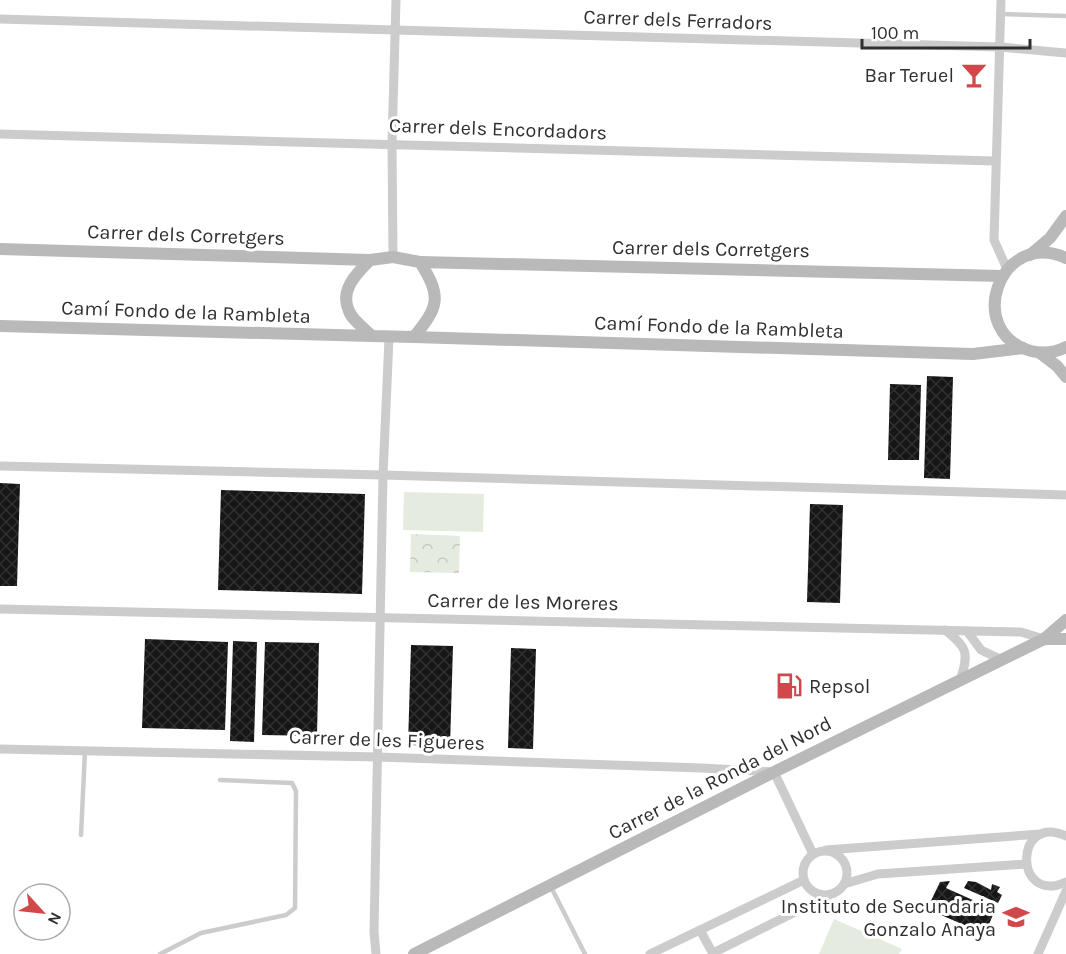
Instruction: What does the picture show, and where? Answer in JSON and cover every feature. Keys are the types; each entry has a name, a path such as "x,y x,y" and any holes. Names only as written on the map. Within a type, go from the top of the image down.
{"street":[{"path":"393,256 392,144 396,0"},
{"path":"1001,0 994,240 1004,273"},
{"name":"Carrer dels Ferradors","path":"0,19 1000,47 1066,53"},
{"name":"Carrer dels Encordadors","path":"0,134 995,161"},
{"path":"1030,255 1050,238 1066,216"},
{"name":"Carrer dels Corretgers","path":"0,249 370,260"},
{"path":"1066,258 1048,253 1021,258 1004,273 995,292 994,310 1005,335 1023,348 1040,353 1057,366 1066,377"},
{"path":"393,256 420,262 433,283 435,300 429,318 414,337 372,336 349,311 347,295 351,281 370,260 393,256"},
{"name":"Carrer dels Corretgers","path":"420,262 1004,273"},
{"name":"Camí Fondo de la Rambleta","path":"0,326 372,336"},
{"name":"Camí Fondo de la Rambleta","path":"414,337 974,354 1023,348"},
{"path":"376,954 374,932 383,475 389,338"},
{"path":"1040,353 1057,351 1066,347"},
{"path":"0,466 1066,495"},
{"name":"Carrer de les Moreres","path":"0,609 1021,632 1044,639"},
{"path":"1066,621 1066,632"},
{"name":"Carrer de la Ronda del Nord","path":"414,954 1044,639 1066,621"},
{"path":"945,630 961,643 967,660 960,681"},
{"path":"967,631 981,650 1002,660"},
{"name":"Carrer de la Ronda del Nord","path":"1044,639 1066,639"},
{"name":"Carrer de les Figueres","path":"0,749 378,757 774,772"},
{"path":"774,772 813,854"},
{"path":"833,893 819,894 812,891 804,880 804,866 813,854 826,850 1053,832 1065,834"},
{"path":"1041,834 1028,847 1026,864 1032,877 1047,886 1056,886 1066,882"},
{"path":"826,850 840,856 846,865 847,873 844,884"},
{"path":"700,930 713,954 833,893 844,884 878,874 1026,864"},
{"path":"650,954 804,880"},
{"path":"1038,954 1066,891"}],"lane":[{"path":"1000,14 1066,16"},
{"path":"81,835 85,751"},
{"path":"160,954 201,933 286,915 295,908 296,790 292,783 220,780"},
{"path":"550,885 585,954"}],"green space":[{"path":"404,492 484,494 483,532 403,530"},
{"path":"411,534 460,536 459,573 410,572"},
{"path":"834,919 902,949 899,954 819,954"}],"building":[{"path":"927,376 953,377 950,479 924,478"},
{"path":"890,384 921,385 919,460 888,460"},
{"path":"0,483 20,484 17,586 0,586"},
{"path":"221,490 365,494 362,594 218,590"},
{"path":"810,504 843,505 840,603 807,602"},
{"path":"145,639 228,642 225,730 142,728"},
{"path":"233,641 257,642 254,742 230,741"},
{"path":"265,642 319,643 317,736 262,735"},
{"path":"411,645 453,646 450,746 408,745"},
{"path":"511,648 536,649 533,749 508,748"},
{"path":"950,881 946,888 995,910 985,934 927,909 940,882"},
{"path":"968,881 976,882 991,890 992,884 1000,887 997,892 1002,895 998,903 964,888"}],"place":[{"name":"Bar Teruel","path":"974,75"},
{"name":"Repsol","path":"789,686"},
{"name":"Instituto de Secundaria Gonzalo Anaya","path":"1016,917"}]}
